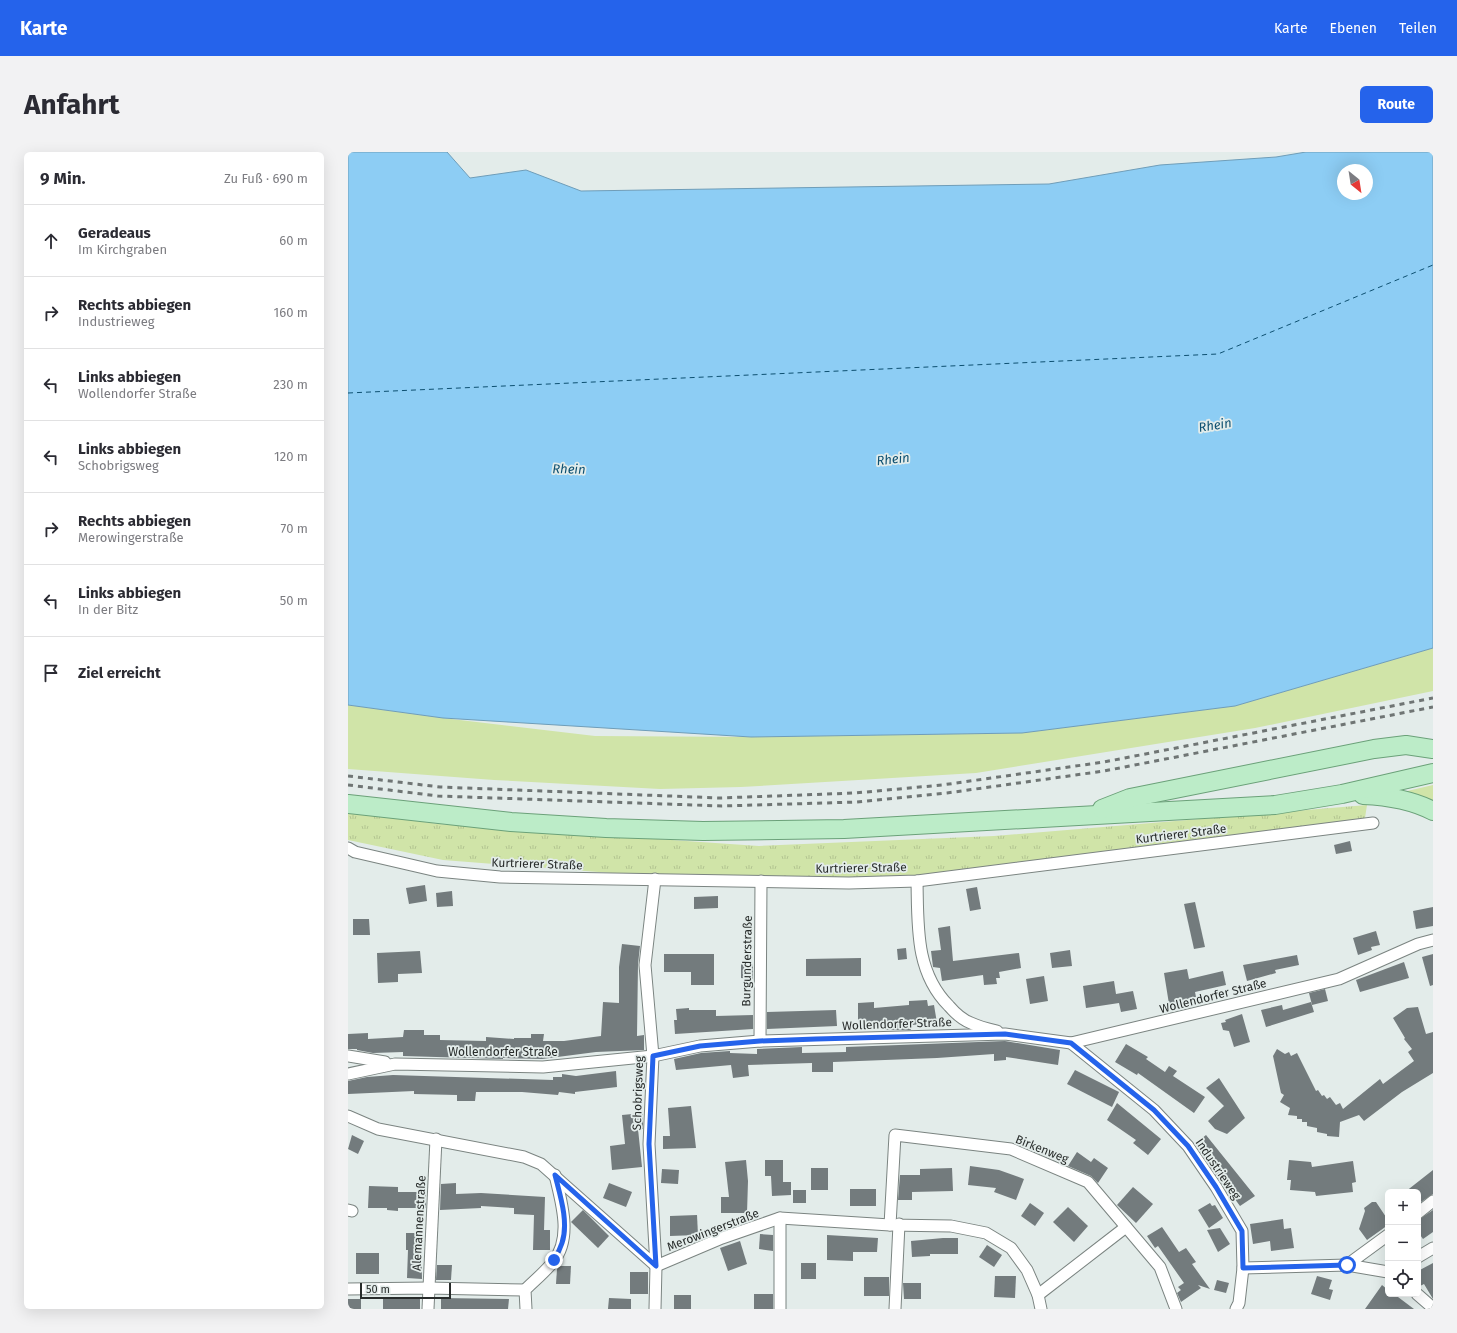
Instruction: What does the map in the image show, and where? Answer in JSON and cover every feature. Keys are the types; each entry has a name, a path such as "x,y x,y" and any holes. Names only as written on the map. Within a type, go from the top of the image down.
{"main road":[{"path":"1087,815 1130,798 1391,747 1412,746 1433,749"},
{"path":"348,804 511,822 606,828 703,831 844,829 1275,805 1342,794 1433,773"},
{"path":"1342,794 1389,798 1419,804 1433,810"}],"street":[{"name":"Kurtrierer Straße","path":"348,848 354,852 437,871 500,877 761,880 849,883 917,881 1374,823"},
{"name":"Schobrigsweg","path":"655,879 645,965 653,1056 649,1144 656,1266 655,1309"},
{"name":"Burgunderstraße","path":"760,1041 761,880"},
{"path":"917,881 919,936 925,970 942,1000 970,1023 1005,1034"},
{"name":"Wollendorfer Straße","path":"348,1074 395,1064 543,1067 653,1056 700,1046 760,1041 1005,1034 1071,1043 1339,979 1418,944 1433,940"},
{"name":"Industrieweg","path":"1071,1043 1154,1110 1188,1146 1216,1187 1242,1231 1243,1268 1239,1303 1236,1309"},
{"path":"348,1056 395,1064"},
{"path":"348,1116 378,1129 524,1157 541,1164 656,1266"},
{"name":"Birkenweg","path":"894,1225 895,1135 1012,1148 1088,1182 1160,1267 1176,1309"},
{"name":"Alemannenstraße","path":"428,1309 436,1139"},
{"path":"526,1309 525,1290 554,1260 563,1242 562,1207 555,1175"},
{"path":"1421,1211 1433,1202"},
{"path":"780,1218 780,1309"},
{"name":"Merowingerstraße","path":"656,1266 722,1238 780,1218 894,1225 951,1226 986,1233 1011,1248 1027,1270 1038,1295 1041,1309"},
{"path":"894,1225 896,1309"},
{"path":"1038,1295 1126,1227"},
{"path":"1347,1265 1385,1237"},
{"path":"1421,1255 1433,1248"},
{"path":"1243,1268 1347,1265 1385,1271"},
{"path":"348,1289 428,1288 525,1290"},
{"path":"1420,1297 1433,1308"}],"green space":[{"path":"1433,648 1433,691 1255,728 976,773 741,787 660,789 494,780 348,769 348,705 595,736 751,737 1022,733 1235,706"},
{"path":"1433,785 1433,802 1403,792"},
{"path":"1367,805 1365,818 913,877 663,877 443,860 348,840 348,812 439,824 759,846 994,836"}],"water":[{"name":"Rhein","path":"348,152 447,152 470,178 526,170 581,191 1049,184 1160,165 1276,157 1306,152 1433,152 1433,648 1235,706 1022,733 751,737 443,718 348,705"}],"building":[{"path":"1350,841 1352,851 1336,854 1334,845"},
{"path":"425,885 427,901 409,904 406,888"},
{"path":"977,887 981,909 970,911 966,889"},
{"path":"452,891 453,906 437,907 436,893"},
{"path":"718,896 718,908 694,909 694,897"},
{"path":"1195,902 1205,947 1194,949 1184,904"},
{"path":"1433,907 1433,926 1416,929 1413,911"},
{"path":"353,919 369,919 370,935 353,935"},
{"path":"950,926 953,961 1019,953 1021,968 999,972 1000,978 996,978 997,984 984,985 983,975 942,981 940,968 933,967 931,951 941,950 938,928"},
{"path":"1376,931 1380,945 1371,947 1372,950 1358,955 1353,938"},
{"path":"622,944 640,946 638,964 637,1036 644,1035 644,1050 596,1052 542,1059 503,1059 403,1056 403,1052 373,1053 357,1049 348,1049 348,1034 368,1033 368,1039 403,1037 404,1030 424,1030 424,1035 440,1035 440,1040 486,1041 486,1037 514,1039 531,1038 531,1034 544,1034 543,1041 564,1041 601,1036 603,1002 619,1003 619,967"},
{"path":"906,948 907,959 898,960 897,949"},
{"path":"1070,950 1072,966 1052,968 1050,953"},
{"path":"420,951 422,973 398,974 398,982 378,983 377,953"},
{"path":"664,954 714,954 714,985 691,985 691,972 664,972"},
{"path":"1433,954 1433,985 1430,986 1422,957"},
{"path":"1297,955 1299,965 1275,970 1276,973 1247,981 1243,965"},
{"path":"861,958 861,976 806,976 806,959"},
{"path":"1404,962 1409,978 1360,992 1356,980"},
{"path":"741,963 753,964 753,979 741,978"},
{"path":"1187,969 1189,979 1223,971 1226,985 1195,992 1196,997 1169,1004 1164,973"},
{"path":"1044,976 1048,1001 1030,1004 1026,979"},
{"path":"1114,981 1116,994 1133,991 1137,1009 1121,1012 1119,1003 1086,1008 1083,986"},
{"path":"1325,989 1328,1001 1312,1005 1309,993"},
{"path":"927,1000 928,1006 934,1005 937,1023 911,1025 911,1030 884,1030 883,1025 858,1025 858,1003 874,1002 874,1008 909,1005 909,1001"},
{"path":"1311,1002 1314,1012 1266,1027 1261,1010 1282,1005 1283,1010"},
{"path":"1418,1007 1426,1034 1433,1032 1433,1073 1402,1092 1364,1121 1359,1115 1340,1122 1339,1137 1327,1136 1327,1134 1317,1132 1317,1128 1307,1126 1307,1122 1302,1122 1302,1119 1297,1119 1297,1116 1288,1115 1290,1108 1280,1102 1284,1095 1281,1093 1273,1056 1277,1049 1285,1054 1289,1052 1291,1056 1297,1053 1316,1091 1318,1090 1322,1096 1324,1095 1327,1099 1330,1097 1336,1105 1340,1103 1343,1109 1380,1079 1383,1084 1414,1061 1408,1052 1412,1049 1404,1039 1405,1038 1393,1018 1407,1008"},
{"path":"689,1008 689,1010 716,1010 716,1016 753,1015 753,1029 675,1034 674,1020 677,1020 676,1009"},
{"path":"836,1010 837,1026 767,1029 767,1012"},
{"path":"1242,1014 1250,1042 1234,1047 1229,1031 1223,1030 1221,1023"},
{"path":"1005,1041 1060,1050 1058,1065 1006,1057 1006,1060 994,1061 994,1054 833,1062 833,1072 812,1072 812,1063 748,1065 749,1076 733,1078 731,1065 676,1070 674,1059 701,1053 730,1051 730,1053 757,1054 757,1049 802,1047 802,1053 846,1052 846,1047"},
{"path":"1126,1044 1148,1057 1146,1059 1165,1072 1169,1066 1177,1071 1173,1076 1205,1097 1194,1113 1138,1073 1137,1075 1115,1062"},
{"path":"1075,1070 1119,1092 1112,1107 1067,1084"},
{"path":"616,1071 617,1087 575,1092 575,1094 559,1092 558,1095 522,1092 476,1092 475,1101 457,1101 457,1095 414,1094 414,1091 348,1094 348,1081 367,1077 393,1075 553,1080 553,1077 562,1077 562,1074 576,1076"},
{"path":"1219,1078 1245,1118 1227,1134 1215,1129 1208,1121 1224,1106 1206,1088"},
{"path":"1117,1103 1161,1139 1148,1155 1133,1143 1136,1140 1107,1120"},
{"path":"691,1106 696,1148 663,1149 663,1136 670,1136 668,1108"},
{"path":"643,1113 643,1129 638,1129 642,1167 612,1170 610,1146 625,1144 622,1115"},
{"path":"352,1135 364,1141 358,1154 348,1149"},
{"path":"1206,1135 1255,1196 1240,1206 1226,1187 1225,1188 1195,1144"},
{"path":"1077,1152 1091,1162 1094,1158 1108,1168 1098,1183 1091,1176 1068,1166"},
{"path":"746,1160 748,1181 747,1213 721,1213 721,1197 729,1197 725,1162"},
{"path":"765,1160 783,1160 783,1182 791,1182 791,1195 772,1196 771,1176 765,1176"},
{"path":"1289,1160 1311,1162 1312,1167 1353,1161 1356,1182 1352,1183 1353,1192 1316,1196 1315,1192 1290,1190 1291,1180 1287,1180"},
{"path":"970,1166 999,1170 1024,1179 1016,1200 994,1192 996,1188 968,1185"},
{"path":"811,1168 828,1168 828,1190 811,1190"},
{"path":"952,1168 953,1191 912,1192 912,1200 898,1200 900,1175 920,1175 920,1169"},
{"path":"662,1169 679,1170 678,1184 661,1183"},
{"path":"1433,1170 1433,1194 1421,1202 1421,1189 1409,1189"},
{"path":"456,1183 456,1194 481,1193 545,1197 544,1230 550,1230 550,1250 533,1250 534,1215 514,1214 514,1208 481,1206 481,1208 440,1210 441,1184"},
{"path":"609,1183 632,1192 626,1207 603,1198"},
{"path":"369,1186 398,1187 398,1192 426,1192 426,1208 398,1208 398,1211 387,1210 387,1208 368,1208"},
{"path":"1133,1187 1153,1204 1136,1223 1117,1205"},
{"path":"850,1189 876,1189 876,1206 850,1206"},
{"path":"793,1190 806,1190 806,1203 793,1203"},
{"path":"1372,1202 1376,1202 1385,1216 1385,1227 1367,1240 1359,1229 1365,1211 1364,1208"},
{"path":"1030,1203 1044,1213 1035,1226 1021,1216"},
{"path":"1210,1203 1212,1206 1215,1205 1223,1218 1209,1228 1198,1210"},
{"path":"1068,1207 1088,1226 1074,1242 1053,1222"},
{"path":"583,1210 609,1236 598,1248 571,1222"},
{"path":"1433,1210 1433,1232 1423,1239 1421,1236 1421,1218"},
{"path":"697,1215 698,1235 670,1236 670,1216"},
{"path":"1283,1219 1284,1229 1291,1228 1294,1248 1271,1251 1270,1241 1253,1244 1250,1224"},
{"path":"1162,1227 1179,1252 1186,1248 1196,1262 1192,1264 1210,1289 1198,1285 1201,1288 1181,1302 1177,1293 1181,1290 1178,1287 1184,1283 1158,1246 1155,1248 1147,1236"},
{"path":"1220,1228 1230,1244 1218,1252 1207,1230"},
{"path":"406,1233 421,1233 422,1279 407,1278 408,1250 406,1250"},
{"path":"760,1234 773,1235 773,1251 759,1249"},
{"path":"827,1235 878,1238 877,1252 853,1252 853,1261 827,1260"},
{"path":"958,1238 958,1254 930,1254 930,1256 912,1257 911,1241"},
{"path":"740,1241 747,1264 728,1271 720,1248"},
{"path":"987,1245 1002,1255 994,1267 979,1257"},
{"path":"356,1253 379,1253 379,1274 356,1274"},
{"path":"801,1263 816,1263 816,1279 801,1279"},
{"path":"1433,1263 1433,1299 1424,1284 1421,1286 1421,1269"},
{"path":"437,1265 452,1265 451,1280 436,1280"},
{"path":"559,1266 571,1266 570,1284 556,1284 557,1269"},
{"path":"630,1272 648,1272 648,1294 630,1294"},
{"path":"995,1276 1016,1276 1015,1298 994,1297"},
{"path":"1317,1276 1332,1280 1329,1289 1333,1290 1330,1300 1311,1294"},
{"path":"864,1277 889,1277 889,1296 864,1296"},
{"path":"1217,1280 1229,1283 1226,1293 1214,1290"},
{"path":"903,1283 921,1283 921,1299 904,1299"},
{"path":"1382,1285 1385,1288 1385,1297 1398,1297 1414,1309 1365,1309"},
{"path":"754,1294 773,1294 773,1309 754,1309"},
{"path":"674,1295 691,1295 691,1309 674,1309"},
{"path":"383,1298 420,1299 420,1309 383,1309"},
{"path":"441,1298 509,1299 508,1309 441,1309"},
{"path":"609,1298 631,1299 631,1309 608,1309"},
{"path":"348,1299 361,1299 361,1309 348,1309"}],"ferry route":[{"path":"348,393 1218,354 1433,265"}],"railway":[{"path":"348,776 440,787 720,798 855,793 942,785 1104,762 1433,698"},
{"path":"348,785 438,796 722,806 857,802 947,793 1104,771 1433,707"}],"route":[{"path":"554,1260 563,1242 564,1221 555,1175 656,1266 649,1144 653,1056 700,1046 760,1041 1005,1034 1071,1043 1154,1110 1188,1146 1216,1187 1242,1231 1243,1268 1347,1265"}]}
